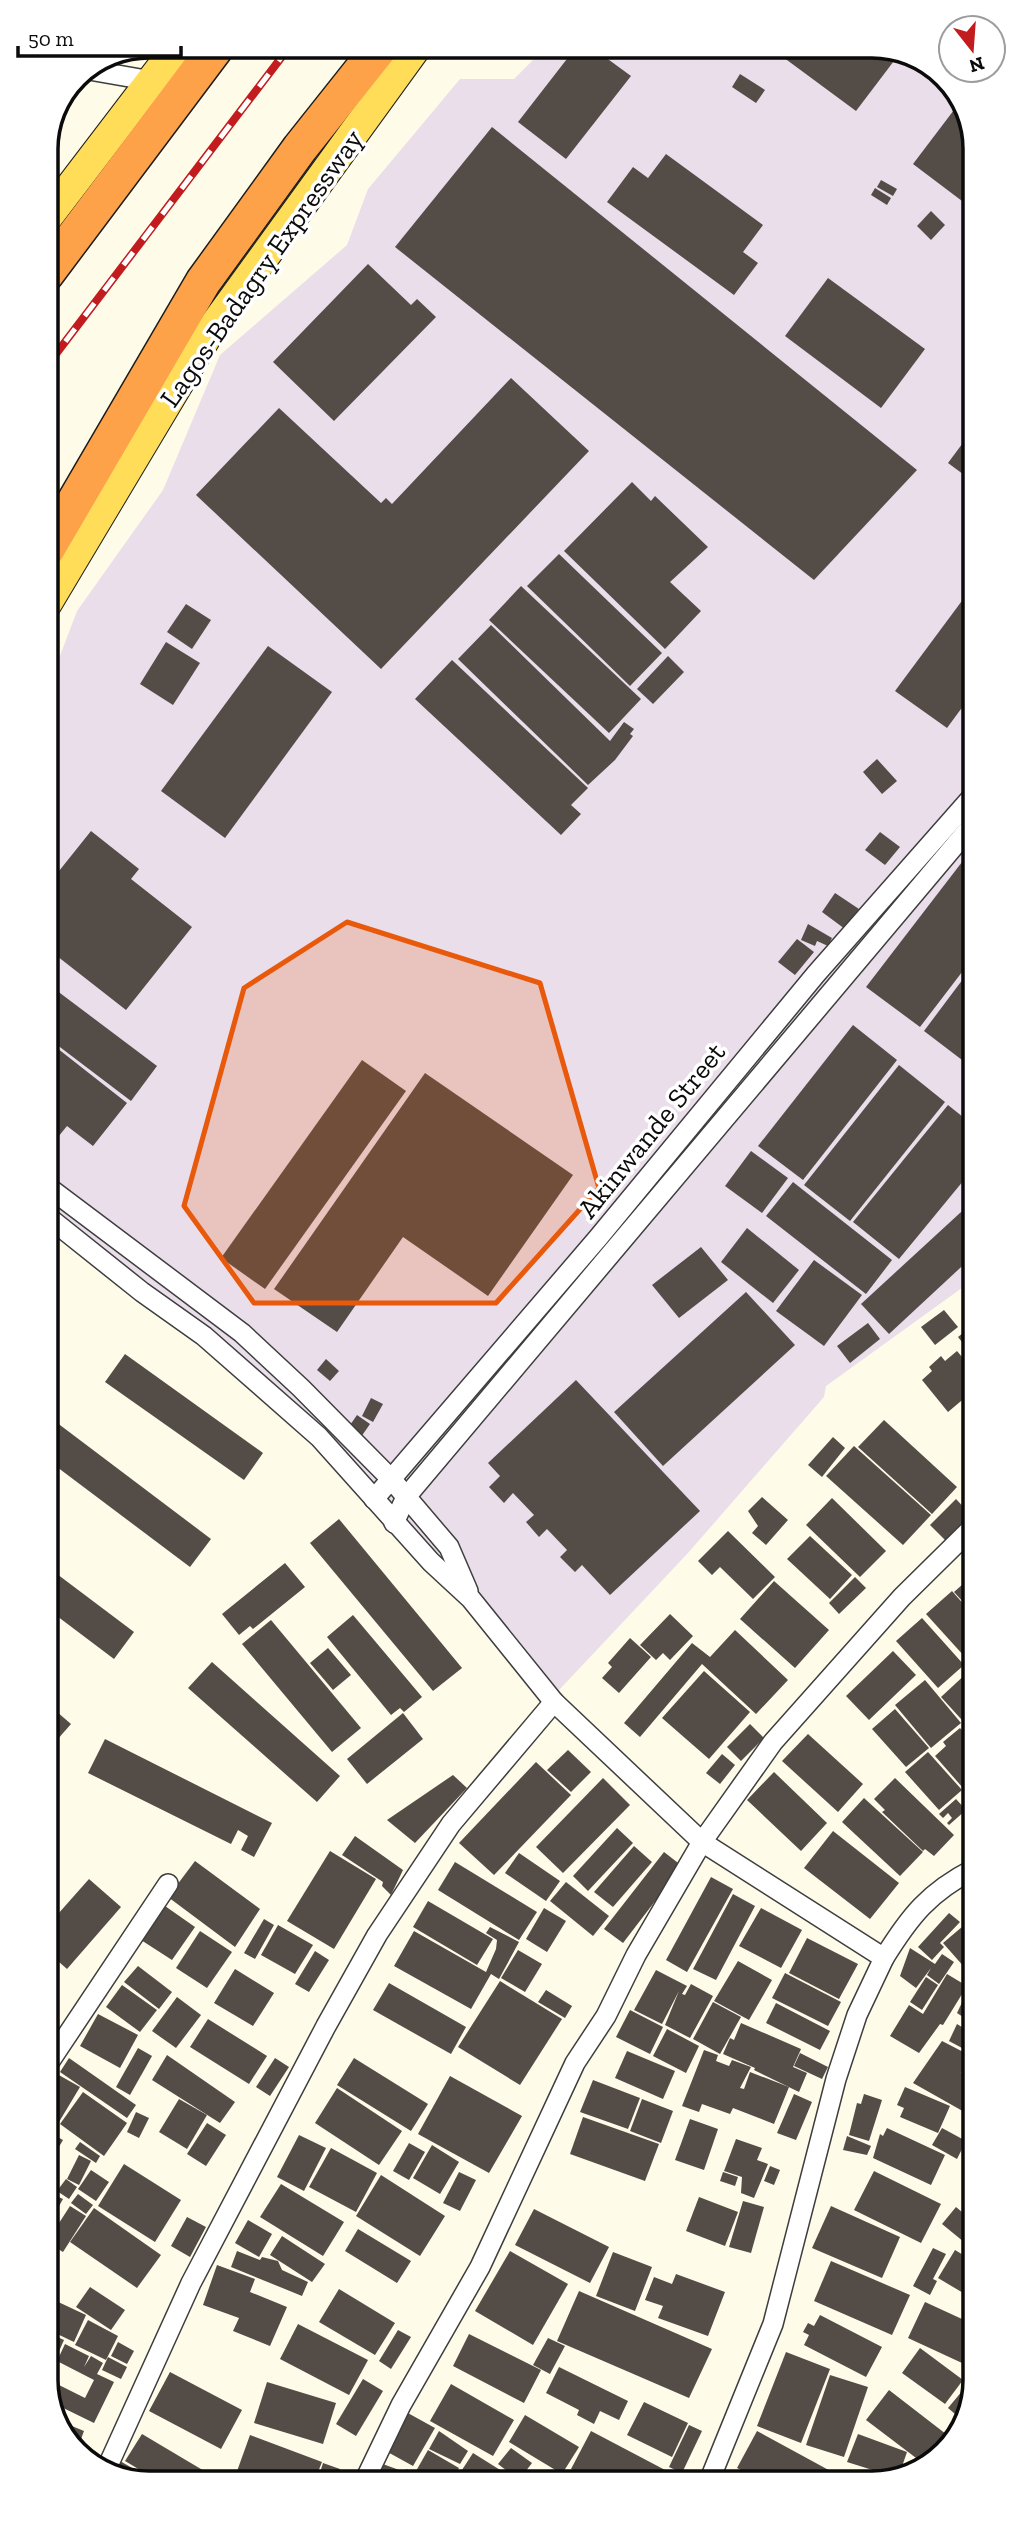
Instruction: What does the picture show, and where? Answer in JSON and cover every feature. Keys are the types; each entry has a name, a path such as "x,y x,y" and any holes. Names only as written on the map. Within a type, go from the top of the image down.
{"highway":[{"path":"58,258 208,58"},
{"name":"Lagos-Badagry Expressway","path":"58,530 203,282 300,148 371,58"}],"main road":[{"path":"58,203 169,58"},
{"name":"Lagos-Badagry Expressway","path":"58,585 206,337 408,58"}],"street":[{"path":"100,72 152,80"},
{"name":"Akinwande Street","path":"374,1499 598,1238 816,974 963,807"},
{"name":"Akinwande Street","path":"394,1523 406,1497 963,836"},
{"path":"58,1195 242,1333 392,1480 449,1547 471,1599"},
{"path":"58,1225 142,1292 204,1336 318,1437 394,1523 471,1599 554,1702 702,1842 884,1958"},
{"path":"369,2471 401,2405 480,2267 575,2063 606,2016 636,1955 702,1842 773,1742 902,1597 963,1538"},
{"path":"110,2462 191,2283 326,2025 377,1935 451,1824 554,1702"},
{"path":"713,2471 774,2324 836,2079 857,2015 884,1958 925,1900 963,1874"},
{"path":"58,2049 167,1884"}],"highlighted area":[{"path":"347,922 540,983 599,1188 496,1303 254,1303 184,1206 244,988"}],"shaded area":[{"path":"535,58 890,59 928,76 945,93 962,131 963,148 963,1287 826,1386 824,1397 688,1553 544,1706 434,1553 383,1493 258,1381 58,1231 58,661 77,611 163,490 220,355 347,245 368,189 460,79 514,79"}],"building":[{"path":"568,58 606,58 631,76 566,159 518,122"},
{"path":"784,58 879,58 894,61 856,111"},
{"path":"740,74 765,90 756,103 732,87"},
{"path":"954,109 962,131 963,202 913,164"},
{"path":"492,127 917,470 814,580 395,247"},
{"path":"666,154 763,225 743,252 758,263 734,295 607,202 633,167 648,178"},
{"path":"881,180 897,189 893,196 877,187"},
{"path":"875,188 891,198 887,205 871,195"},
{"path":"931,211 945,225 931,240 917,226"},
{"path":"368,264 411,305 417,299 436,317 334,421 273,362"},
{"path":"828,278 925,349 881,408 785,336"},
{"path":"511,378 589,451 381,669 196,495 279,408 381,503 386,498 392,504"},
{"path":"963,443 963,474 948,463"},
{"path":"632,482 651,501 655,496 708,547 670,582 701,611 665,649 564,551"},
{"path":"559,554 662,653 630,686 527,586"},
{"path":"521,586 641,699 609,733 489,620"},
{"path":"963,599 963,706 947,728 895,691"},
{"path":"186,604 211,620 192,649 167,632"},
{"path":"491,625 610,741 624,722 634,729 630,734 633,736 615,760 588,785 458,659"},
{"path":"166,642 200,663 173,705 140,684"},
{"path":"268,646 332,692 225,838 161,791"},
{"path":"668,656 684,672 653,704 637,689"},
{"path":"452,660 588,788 571,805 581,814 561,835 415,699"},
{"path":"877,759 897,781 882,794 863,772"},
{"path":"91,831 139,869 131,879 192,927 126,1010 58,957 58,872"},
{"path":"880,832 900,847 885,865 865,850"},
{"path":"963,861 963,971 920,1027 866,987"},
{"path":"835,893 859,909 845,929 822,912"},
{"path":"808,924 832,938 828,946 817,941 815,946 801,940"},
{"path":"797,939 814,952 795,975 778,962"},
{"path":"963,979 963,1061 924,1031"},
{"path":"58,992 157,1066 131,1101 58,1046"},
{"path":"853,1025 897,1060 803,1180 758,1146"},
{"path":"58,1049 127,1103 93,1146 67,1126 58,1137"},
{"path":"362,1060 406,1091 265,1289 221,1258"},
{"path":"899,1065 945,1102 850,1221 804,1185"},
{"path":"425,1073 573,1175 488,1296 403,1237 337,1332 274,1289"},
{"path":"948,1105 963,1117 963,1181 899,1259 853,1222"},
{"path":"751,1151 788,1178 762,1213 725,1186"},
{"path":"793,1182 892,1260 866,1294 766,1216"},
{"path":"963,1210 963,1265 889,1334 861,1304"},
{"path":"747,1228 799,1270 773,1303 721,1262"},
{"path":"701,1247 728,1280 679,1318 652,1285"},
{"path":"814,1260 862,1295 824,1346 776,1311"},
{"path":"746,1292 795,1345 663,1466 614,1412"},
{"path":"944,1310 958,1327 935,1345 921,1327"},
{"path":"868,1323 880,1339 850,1363 837,1346"},
{"path":"957,1351 963,1358 963,1399 948,1412 922,1380 932,1371 929,1367 941,1356 945,1361"},
{"path":"125,1354 263,1453 244,1480 105,1382"},
{"path":"326,1359 339,1371 330,1381 317,1370"},
{"path":"576,1380 700,1511 610,1595 582,1565 575,1572 560,1557 567,1550 547,1529 539,1537 526,1522 534,1515 513,1493 504,1503 489,1487 500,1476 488,1463"},
{"path":"371,1398 383,1404 373,1422 362,1416"},
{"path":"357,1415 370,1424 361,1437 348,1428"},
{"path":"884,1420 957,1487 932,1514 858,1447"},
{"path":"58,1424 211,1539 190,1567 58,1468"},
{"path":"833,1437 845,1448 822,1477 808,1465"},
{"path":"854,1446 931,1515 903,1545 826,1476"},
{"path":"762,1497 788,1520 766,1545 752,1533 758,1526 748,1511"},
{"path":"832,1498 886,1551 860,1577 806,1525"},
{"path":"956,1499 963,1506 963,1525 946,1541 930,1525"},
{"path":"339,1519 462,1668 433,1691 310,1543"},
{"path":"728,1531 775,1577 753,1599 720,1567 712,1575 698,1561"},
{"path":"810,1536 852,1575 830,1599 787,1559"},
{"path":"285,1563 305,1587 253,1629 250,1626 239,1635 222,1614"},
{"path":"58,1575 134,1632 114,1659 58,1617"},
{"path":"855,1577 866,1588 839,1614 829,1603"},
{"path":"774,1581 829,1630 795,1668 740,1619"},
{"path":"963,1584 963,1602 954,1592"},
{"path":"952,1591 963,1604 963,1655 926,1614"},
{"path":"670,1614 693,1636 670,1660 663,1653 656,1660 640,1645"},
{"path":"353,1615 422,1697 404,1712 400,1708 391,1715 327,1637"},
{"path":"922,1618 963,1666 938,1688 896,1641"},
{"path":"271,1620 361,1728 332,1752 242,1644"},
{"path":"735,1630 788,1680 756,1714 702,1664 640,1737 624,1723 692,1643 710,1657"},
{"path":"630,1638 651,1657 619,1693 602,1678 612,1667 608,1663"},
{"path":"328,1648 351,1675 333,1690 310,1663"},
{"path":"893,1651 916,1675 869,1720 846,1696"},
{"path":"212,1662 340,1776 317,1802 188,1688"},
{"path":"704,1671 750,1712 709,1759 662,1718"},
{"path":"963,1677 963,1721 941,1697"},
{"path":"925,1680 961,1723 931,1748 895,1705"},
{"path":"895,1709 929,1748 906,1767 872,1729"},
{"path":"58,1713 71,1724 58,1739"},
{"path":"403,1713 423,1739 367,1784 347,1759"},
{"path":"750,1724 764,1738 741,1761 727,1747"},
{"path":"960,1728 963,1731 963,1788 935,1756 946,1746 943,1742"},
{"path":"808,1734 863,1784 838,1812 782,1761"},
{"path":"105,1739 272,1823 254,1857 241,1850 248,1836 238,1830 231,1844 88,1773"},
{"path":"568,1750 591,1772 571,1792 547,1770"},
{"path":"928,1752 962,1790 939,1810 905,1772"},
{"path":"722,1754 735,1765 720,1784 706,1773"},
{"path":"536,1762 571,1795 494,1875 459,1843"},
{"path":"774,1772 827,1823 801,1851 747,1800"},
{"path":"453,1775 467,1788 415,1843 387,1820"},
{"path":"603,1778 630,1805 563,1873 536,1847"},
{"path":"895,1778 954,1835 934,1856 925,1849 923,1851 882,1812 885,1810 874,1799"},
{"path":"864,1798 923,1852 900,1876 842,1822"},
{"path":"956,1799 963,1807 963,1813 949,1825 947,1823 952,1818 948,1813 943,1818 939,1814"},
{"path":"617,1828 633,1843 588,1891 573,1876"},
{"path":"833,1831 899,1883 870,1919 804,1868"},
{"path":"355,1836 403,1870 391,1895 382,1886 383,1882 342,1855"},
{"path":"634,1846 652,1862 613,1907 594,1892"},
{"path":"330,1851 376,1879 334,1949 287,1921"},
{"path":"664,1852 682,1866 623,1943 604,1929"},
{"path":"519,1853 560,1881 546,1901 505,1873"},
{"path":"195,1861 260,1909 235,1947 168,1897"},
{"path":"455,1862 537,1912 519,1940 438,1890"},
{"path":"711,1877 733,1889 687,1972 666,1960"},
{"path":"89,1879 121,1907 67,1969 58,1961 58,1914"},
{"path":"566,1882 609,1916 593,1936 550,1901"},
{"path":"733,1894 755,1906 716,1980 693,1969"},
{"path":"428,1901 493,1939 477,1965 413,1927"},
{"path":"165,1906 195,1927 172,1960 141,1940"},
{"path":"544,1908 566,1921 547,1952 526,1939"},
{"path":"761,1908 802,1930 781,1968 739,1946"},
{"path":"949,1913 960,1922 940,1943 944,1947 932,1960 918,1947"},
{"path":"264,1919 274,1925 255,1959 244,1953"},
{"path":"278,1925 313,1945 295,1974 261,1955"},
{"path":"963,1926 963,1966 943,1943"},
{"path":"490,1927 519,1942 499,1979 491,1974 471,2009 394,1966 414,1931 486,1972 497,1940 486,1933"},
{"path":"200,1931 232,1952 207,1988 176,1968"},
{"path":"807,1938 858,1964 839,1999 789,1973"},
{"path":"910,1948 935,1964 942,1954 954,1962 939,1984 927,1975 931,1968 916,1988 900,1976"},
{"path":"518,1950 542,1964 525,1992 501,1978"},
{"path":"315,1951 329,1960 309,1992 295,1984"},
{"path":"738,1961 772,1980 749,2020 714,2001"},
{"path":"138,1966 172,1992 159,2009 124,1982"},
{"path":"235,1969 274,1993 253,2026 214,2003"},
{"path":"656,1970 687,1986 682,1994 685,1995 691,1984 713,1996 690,2038 665,2025 679,1991 662,2024 634,2010"},
{"path":"785,1973 841,2002 828,2026 772,1998"},
{"path":"947,1974 963,1984 963,1992 943,2025 940,2024 919,2053 890,2036 909,2005 923,2014"},
{"path":"926,1977 938,1985 922,2010 910,2002"},
{"path":"500,1981 562,2019 520,2085 458,2047"},
{"path":"389,1983 466,2027 451,2054 373,2010"},
{"path":"122,1985 157,2010 140,2032 106,2007"},
{"path":"546,1990 572,2006 565,2018 538,2002"},
{"path":"177,1997 201,2015 176,2048 152,2031"},
{"path":"963,2000 963,2017 957,2013"},
{"path":"713,2002 741,2017 720,2054 693,2039"},
{"path":"776,2003 830,2031 820,2050 766,2023"},
{"path":"630,2010 663,2027 650,2054 616,2037"},
{"path":"98,2014 138,2035 120,2068 80,2046"},
{"path":"208,2019 267,2056 249,2084 190,2047"},
{"path":"741,2023 801,2049 793,2067 807,2073 799,2092 723,2054 730,2038 734,2040"},
{"path":"957,2024 963,2028 963,2049 949,2041"},
{"path":"667,2029 699,2046 686,2073 653,2056"},
{"path":"942,2041 963,2052 963,2073 960,2072 963,2074 963,2111 913,2083"},
{"path":"138,2048 152,2056 130,2095 116,2087"},
{"path":"704,2050 718,2055 716,2061 729,2066 732,2060 751,2067 740,2088 744,2089 750,2072 789,2087 774,2124 733,2108 730,2114 702,2104 699,2112 682,2106"},
{"path":"627,2051 675,2071 663,2099 615,2078"},
{"path":"800,2053 828,2067 822,2079 794,2066"},
{"path":"167,2055 235,2102 220,2123 152,2080"},
{"path":"69,2058 136,2105 127,2118 60,2072"},
{"path":"275,2058 289,2067 270,2096 256,2087"},
{"path":"354,2058 428,2104 411,2131 337,2085"},
{"path":"58,2075 80,2087 58,2121"},
{"path":"450,2076 522,2116 489,2173 418,2134"},
{"path":"593,2080 640,2098 628,2129 580,2112"},
{"path":"905,2087 950,2106 938,2133 900,2117 904,2108 897,2105"},
{"path":"337,2088 402,2131 379,2165 315,2123"},
{"path":"83,2092 127,2123 104,2156 60,2124"},
{"path":"794,2094 812,2102 796,2140 777,2133"},
{"path":"864,2094 882,2100 869,2141 849,2135 857,2103 861,2104"},
{"path":"179,2099 207,2115 187,2149 159,2132"},
{"path":"642,2099 673,2111 661,2143 630,2131"},
{"path":"136,2112 149,2118 139,2138 127,2132"},
{"path":"583,2117 659,2144 645,2181 570,2154"},
{"path":"690,2119 718,2129 704,2170 675,2160"},
{"path":"207,2123 226,2135 206,2166 187,2154"},
{"path":"887,2128 945,2155 931,2185 873,2158 880,2134 883,2136"},
{"path":"942,2128 963,2139 963,2147 957,2159 932,2145"},
{"path":"299,2135 326,2148 304,2191 277,2177"},
{"path":"847,2136 871,2146 867,2155 843,2150"},
{"path":"736,2139 762,2148 757,2160 768,2164 754,2198 741,2193 742,2177 724,2171"},
{"path":"80,2142 100,2156 96,2163 75,2149"},
{"path":"409,2143 425,2152 409,2180 393,2171"},
{"path":"432,2145 459,2162 440,2194 413,2178"},
{"path":"331,2148 377,2173 356,2212 309,2187"},
{"path":"79,2155 91,2161 79,2185 67,2179"},
{"path":"124,2164 181,2200 155,2242 98,2206"},
{"path":"770,2166 780,2170 774,2185 764,2181"},
{"path":"91,2170 109,2182 96,2201 78,2189"},
{"path":"874,2171 941,2204 921,2243 854,2210"},
{"path":"459,2172 476,2180 460,2211 443,2203"},
{"path":"723,2172 738,2177 735,2186 720,2181"},
{"path":"381,2175 445,2216 420,2256 356,2216"},
{"path":"66,2179 77,2187 69,2199 58,2190"},
{"path":"281,2184 344,2222 323,2256 260,2217"},
{"path":"78,2194 93,2205 86,2214 71,2203"},
{"path":"699,2197 738,2212 725,2246 686,2231"},
{"path":"743,2201 764,2207 751,2253 729,2247"},
{"path":"70,2206 86,2216 63,2252 58,2249 58,2225"},
{"path":"831,2206 900,2237 882,2278 812,2248"},
{"path":"956,2207 963,2213 963,2241 942,2224"},
{"path":"94,2208 161,2255 137,2288 70,2242"},
{"path":"534,2209 609,2247 590,2283 515,2245"},
{"path":"187,2217 206,2227 190,2257 171,2246"},
{"path":"248,2220 272,2234 259,2257 235,2243"},
{"path":"358,2229 411,2261 397,2283 345,2251"},
{"path":"282,2236 325,2264 312,2282 270,2255"},
{"path":"933,2248 946,2254 933,2279 937,2281 930,2295 913,2286"},
{"path":"955,2250 963,2255 963,2293 938,2278"},
{"path":"237,2251 260,2260 262,2257 278,2261 282,2270 308,2282 302,2296 231,2267"},
{"path":"510,2251 568,2284 533,2345 475,2311"},
{"path":"613,2252 652,2267 635,2311 596,2296"},
{"path":"831,2261 910,2295 892,2335 814,2301"},
{"path":"217,2265 255,2279 250,2292 287,2307 270,2346 233,2331 239,2318 203,2305"},
{"path":"676,2274 725,2292 708,2336 658,2318 663,2306 645,2300 654,2277 672,2284"},
{"path":"90,2287 125,2310 111,2330 76,2307"},
{"path":"339,2289 395,2323 375,2355 319,2322"},
{"path":"579,2291 712,2349 689,2398 557,2341"},
{"path":"58,2302 86,2315 74,2342 58,2334"},
{"path":"925,2302 963,2319 963,2363 908,2338"},
{"path":"820,2315 882,2347 866,2377 804,2345 809,2335 803,2332 808,2323 814,2326"},
{"path":"88,2320 118,2336 106,2360 75,2345"},
{"path":"298,2324 368,2360 349,2395 280,2359"},
{"path":"398,2330 411,2337 391,2369 379,2361"},
{"path":"469,2334 541,2370 524,2403 453,2366"},
{"path":"58,2337 64,2340 58,2353"},
{"path":"548,2338 565,2346 550,2374 533,2365"},
{"path":"118,2342 134,2351 127,2364 111,2356"},
{"path":"65,2344 89,2356 84,2367 91,2356 103,2363 97,2374 114,2382 94,2423 62,2408 58,2385 85,2398 94,2380 58,2362"},
{"path":"920,2348 963,2380 945,2404 902,2373"},
{"path":"786,2352 830,2369 801,2443 757,2426"},
{"path":"108,2357 127,2367 121,2379 102,2370"},
{"path":"559,2367 628,2401 619,2420 600,2411 594,2424 577,2415 579,2410 546,2393"},
{"path":"170,2372 242,2410 221,2449 149,2411"},
{"path":"830,2375 868,2387 844,2457 806,2445"},
{"path":"363,2379 383,2391 356,2436 336,2424"},
{"path":"267,2382 336,2403 323,2444 254,2423"},
{"path":"451,2384 514,2420 493,2456 430,2421"},
{"path":"889,2390 946,2434 937,2445 918,2459 866,2420"},
{"path":"962,2391 956,2415 948,2408"},
{"path":"644,2402 688,2423 672,2457 627,2435"},
{"path":"406,2412 435,2428 413,2466 384,2450"},
{"path":"525,2415 579,2447 564,2471 557,2471 509,2442"},
{"path":"69,2425 84,2431 80,2440"},
{"path":"689,2425 702,2431 683,2471 669,2467"},
{"path":"439,2431 468,2451 460,2464 429,2449"},
{"path":"591,2431 667,2471 575,2471 571,2469"},
{"path":"757,2431 830,2471 743,2471 737,2468"},
{"path":"142,2434 204,2471 142,2471 125,2461"},
{"path":"858,2434 907,2452 902,2466 885,2470 875,2471 847,2462"},
{"path":"250,2435 322,2462 318,2471 237,2471"},
{"path":"511,2448 532,2463 526,2471 507,2471 498,2464"},
{"path":"428,2450 459,2468 457,2471 416,2471"},
{"path":"473,2453 502,2471 461,2471"},
{"path":"120,2461 136,2470 131,2470 117,2465"},
{"path":"323,2463 340,2469 339,2471 320,2471"},
{"path":"380,2463 402,2471 377,2471"}],"railway":[{"path":"58,351 281,58"}]}
